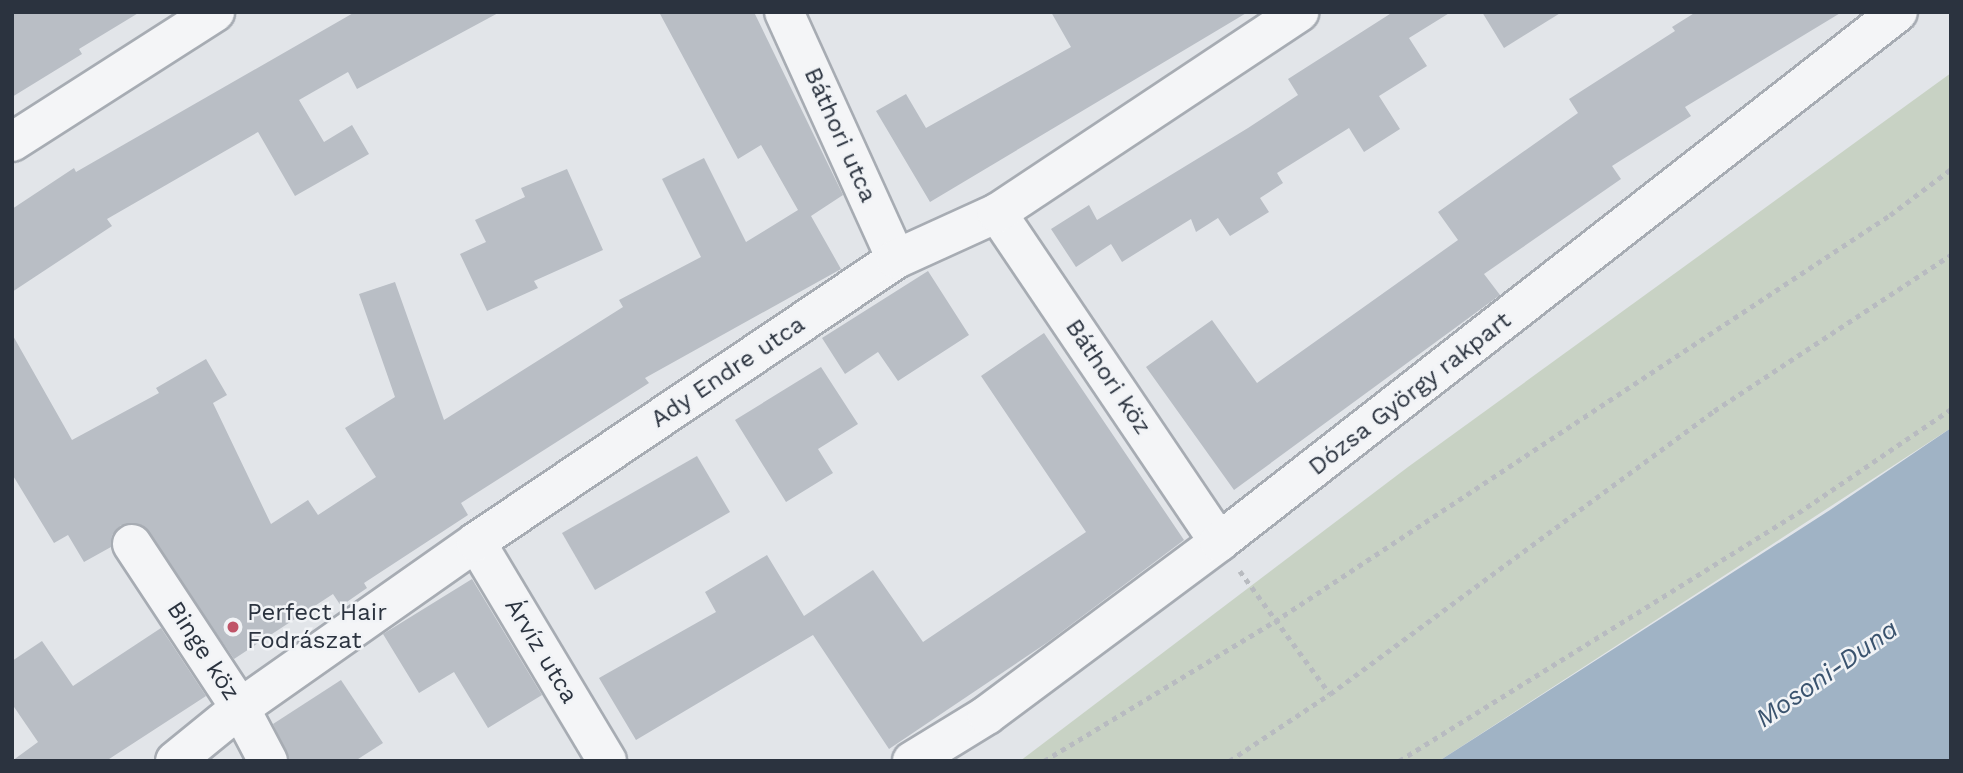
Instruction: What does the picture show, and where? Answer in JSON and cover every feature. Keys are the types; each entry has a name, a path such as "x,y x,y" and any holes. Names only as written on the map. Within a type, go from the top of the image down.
{"street":[{"path":"12,142 215,12"},
{"name":"Báthori utca","path":"784,12 897,259"},
{"name":"Ady Endre utca","path":"176,761 240,708 476,542 897,259 997,213 1299,12"},
{"name":"Dózsa György rakpart","path":"912,761 987,715 1219,542 1898,12"},
{"name":"Báthori köz","path":"997,213 1219,542"},
{"name":"Árvíz utca","path":"476,542 607,761"},
{"name":"Binge köz","path":"132,544 240,708 268,761"}],"path":[{"path":"1044,761 1274,621 1890,215 1951,169"},
{"path":"1229,761 1330,694 1714,411 1951,256"},
{"path":"1399,761 1798,513 1951,408"},
{"path":"1219,542 1274,621 1330,694"}],"green space":[{"path":"1951,73 1951,428 1439,761 1020,761 1408,467"}],"water":[{"name":"Mosoni-Duna","path":"1951,428 1951,761 1439,761 1830,510"}],"building":[{"path":"12,12 140,12 79,49 82,54 12,97"},
{"path":"355,12 500,12 357,89 348,72 299,100 324,142 352,125 369,154 295,196 258,132 107,219 112,226 12,292 12,209 74,168 76,172"},
{"path":"659,12 754,12 843,195 811,216 841,269 645,378 649,383 461,503 468,515 364,583 367,588 341,606 333,594 234,659 142,525 121,525 112,535 111,547 84,562 68,535 54,543 12,474 12,334 72,440 159,393 156,388 206,359 227,395 213,403 271,524 308,500 318,515 376,477 345,428 395,397 359,294 395,282 444,420 623,307 619,300 701,257 662,179 704,158 746,242 798,210 761,145 738,159"},
{"path":"1051,12 1248,12 930,202 876,111 906,94 926,128 1071,47"},
{"path":"1393,12 1451,12 1409,38 1427,66 1379,96 1400,129 1364,152 1349,128 1277,173 1283,183 1260,198 1269,212 1230,236 1218,218 1196,232 1191,219 1122,262 1111,244 1076,267 1051,229 1089,205 1097,220 1248,128 1298,95 1288,79"},
{"path":"1482,12 1562,12 1504,48"},
{"path":"1696,12 1842,12 1685,107 1691,116 1612,166 1621,179 1484,274 1500,295 1234,490 1146,367 1212,320 1257,383 1458,240 1438,212 1578,113 1569,99 1675,31 1672,27"},
{"path":"567,169 603,250 534,281 538,288 487,311 460,254 486,242 475,220 525,197 521,188"},
{"path":"928,271 969,335 898,381 878,352 845,374 822,338"},
{"path":"1044,333 1184,540 1048,642 889,749 813,635 636,740 599,678 716,612 705,592 767,555 804,616 873,570 923,642 1086,532 981,376"},
{"path":"821,367 858,424 818,449 833,473 786,502 735,420"},
{"path":"697,456 730,512 595,590 562,533"},
{"path":"472,579 542,695 488,728 454,672 419,693 383,634"},
{"path":"161,628 206,696 106,761 12,761 38,742 12,704 12,661 42,641 73,686"},
{"path":"341,680 383,743 355,761 290,761 273,724"}],"place":[{"name":"Perfect Hair Fodrászat","path":"233,627"}]}
